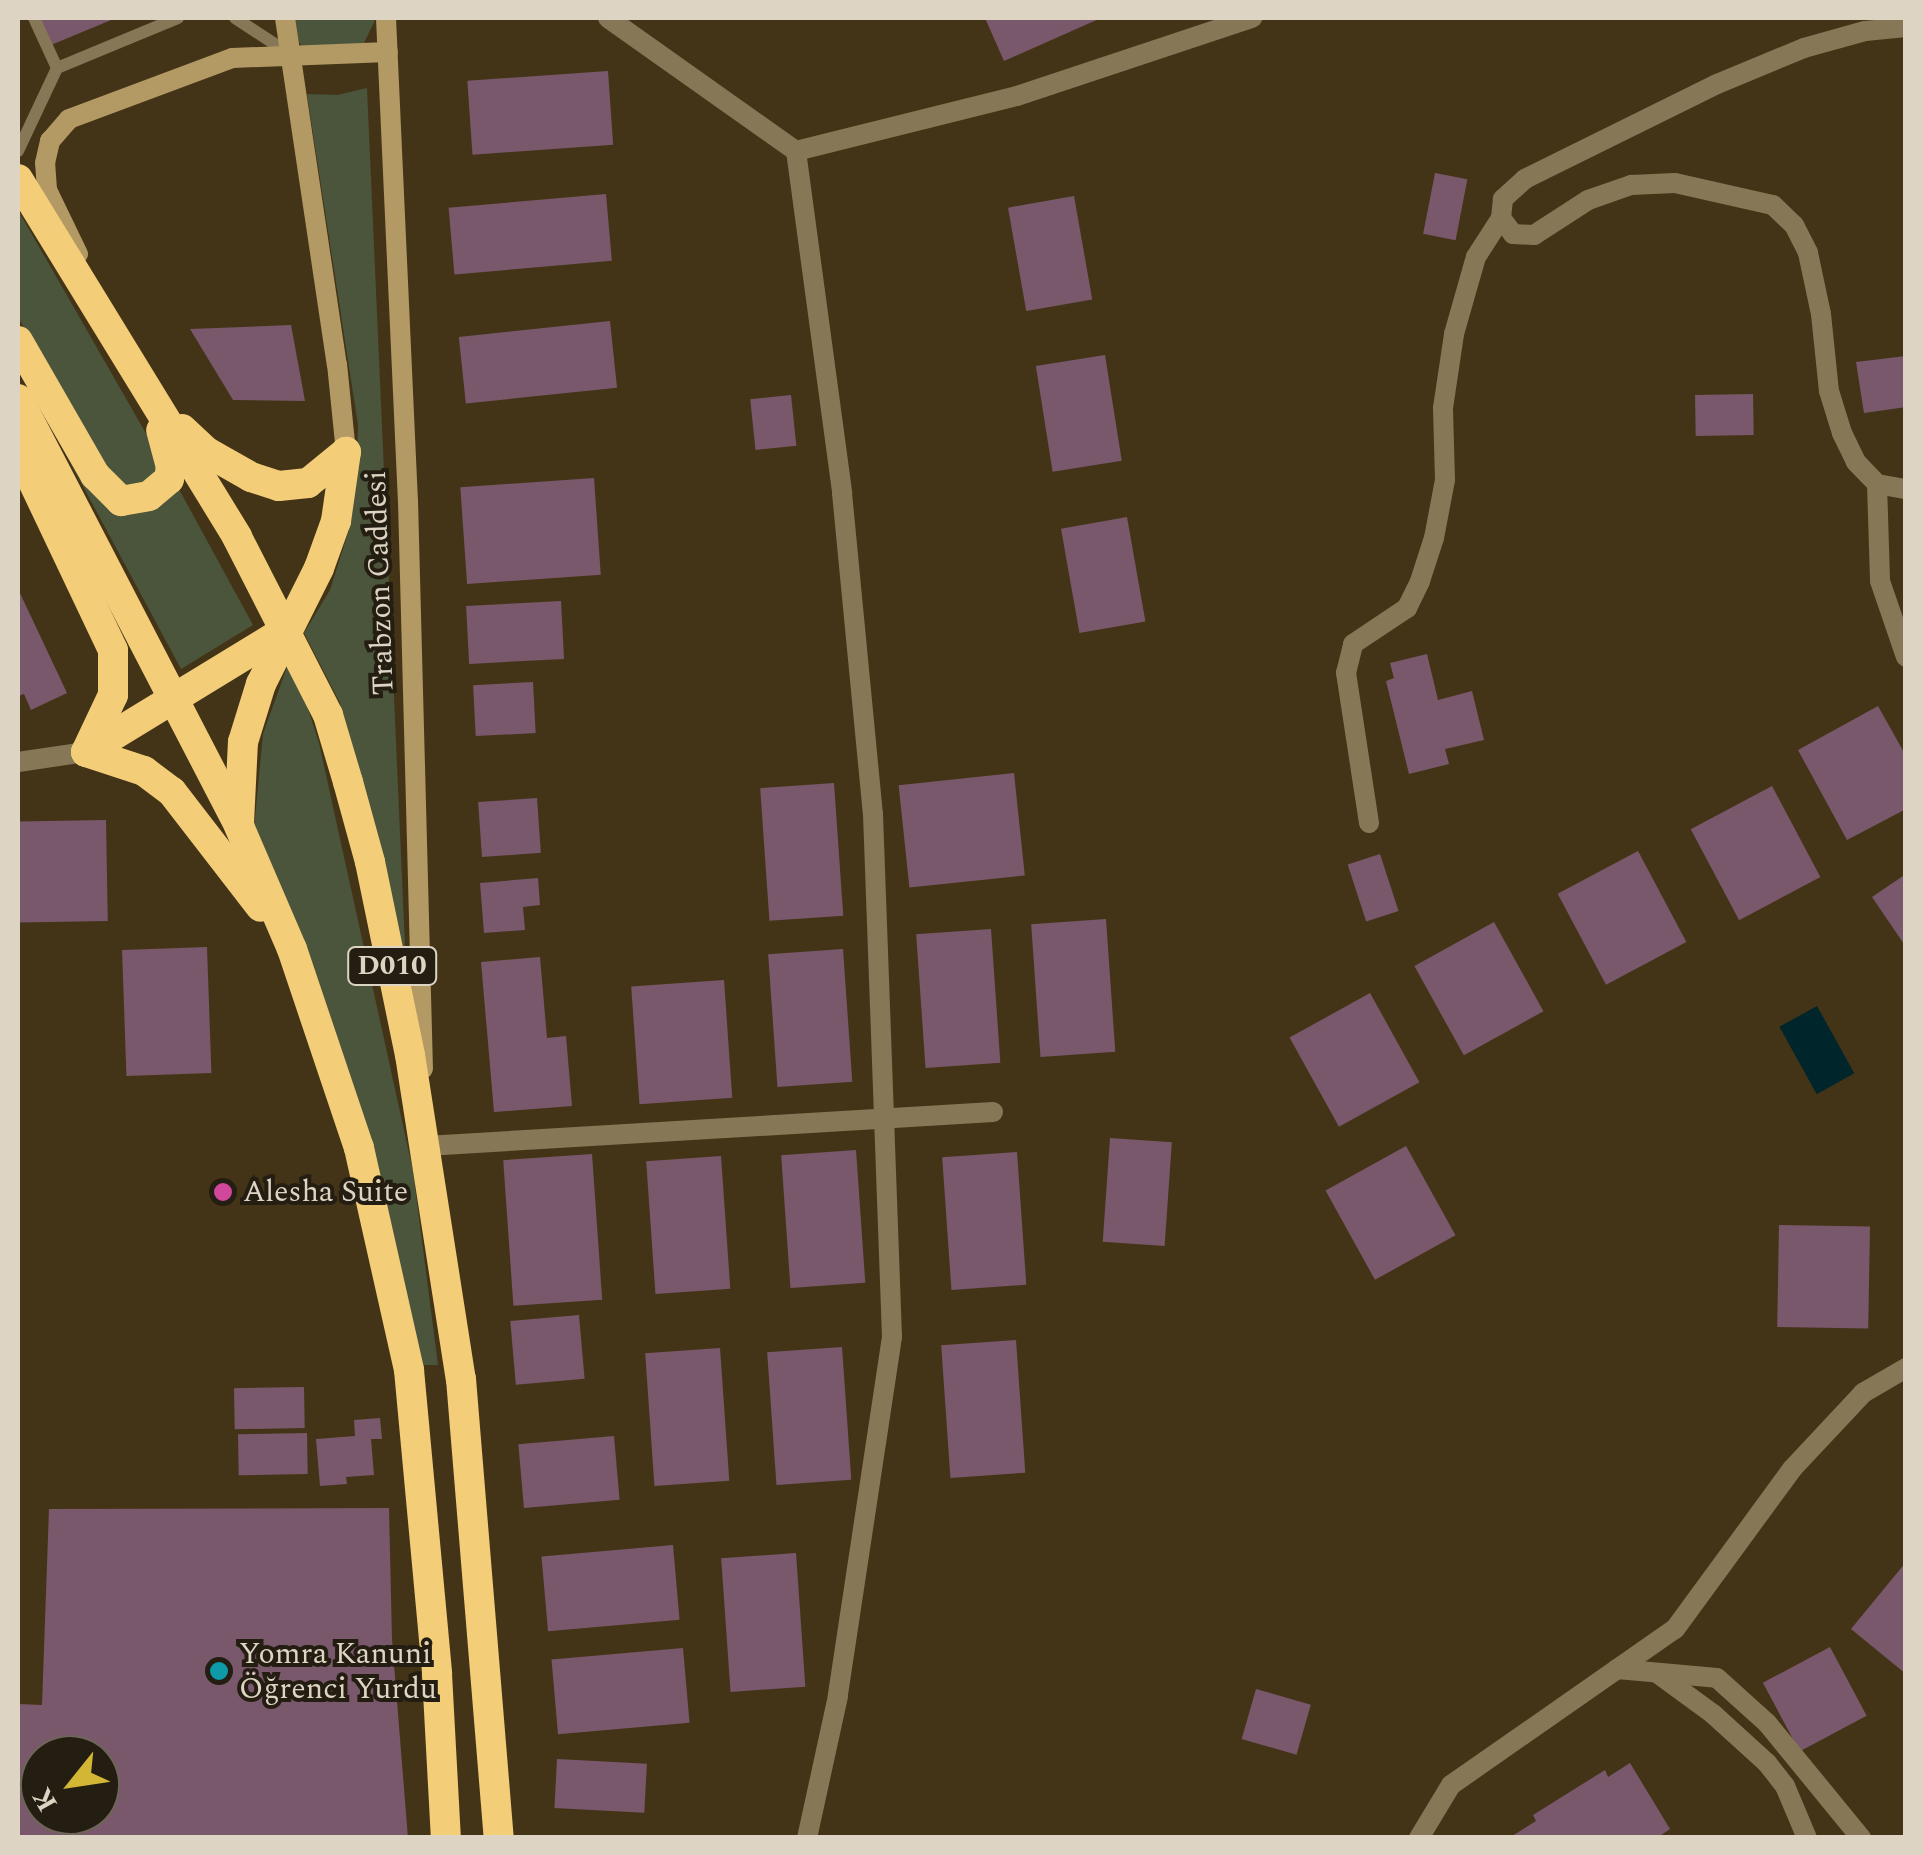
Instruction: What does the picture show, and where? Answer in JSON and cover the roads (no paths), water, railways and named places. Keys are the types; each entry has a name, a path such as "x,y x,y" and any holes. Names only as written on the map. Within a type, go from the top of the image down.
{"highway":[{"name":"D010","path":"18,179 232,529 328,714 370,862 426,1146 462,1378 500,1838"},
{"path":"18,341 95,475 121,500 149,496 169,479 168,450 150,399"},
{"name":"D010","path":"18,398 239,826 292,950 359,1148 409,1370 437,1674 446,1838"},
{"path":"150,399 208,452 251,477 279,486 308,483 346,452"},
{"path":"18,450 114,650 113,695 86,752"},
{"path":"239,826 243,742 286,630 312,584 336,521 346,452"},
{"path":"86,752 286,630"},
{"path":"86,752 144,771 172,792 292,950"}],"main road":[{"name":"Trabzon Caddesi","path":"284,18 338,364 346,452"},
{"name":"Trabzon Caddesi","path":"386,18 408,482 426,1146"},
{"path":"150,399 47,190 45,163 50,141 69,119 232,58 388,52"}],"street":[{"path":"608,18 796,150 842,494 874,814 888,1116 892,1337 845,1657 807,1838"},
{"path":"796,150 1017,96 1252,18"},
{"path":"1369,823 1346,673 1353,644 1407,608 1420,581 1434,538 1444,480 1442,408 1454,334 1476,257 1500,218 1503,198 1525,179 1718,84 1804,48 1865,31 1906,26"},
{"path":"1500,218 1513,234 1534,235 1588,200 1631,185 1675,183 1773,204 1794,225 1808,253 1821,314 1829,391 1842,433 1856,462 1878,484 1906,489"},
{"path":"1878,484 1880,582 1906,657"},
{"path":"18,762 86,752"},
{"path":"426,1146 993,1112"},
{"path":"1419,1838 1452,1785 1675,1630 1792,1468 1863,1394 1906,1368"},
{"path":"1617,1669 1717,1678 1736,1693 1861,1838"},
{"path":"1658,1673 1713,1714 1767,1763 1785,1786 1807,1838"}],"lane":[{"path":"34,18 57,68"},
{"path":"18,151 57,68 178,18"},
{"path":"235,18 290,54"}],"water":[{"path":"1817,1006 1854,1073 1817,1094 1779,1027"}],"place":[{"name":"Alesha Suite","path":"223,1192"},
{"name":"Yomra Kanuni Öğrenci Yurdu","path":"219,1671"}]}
